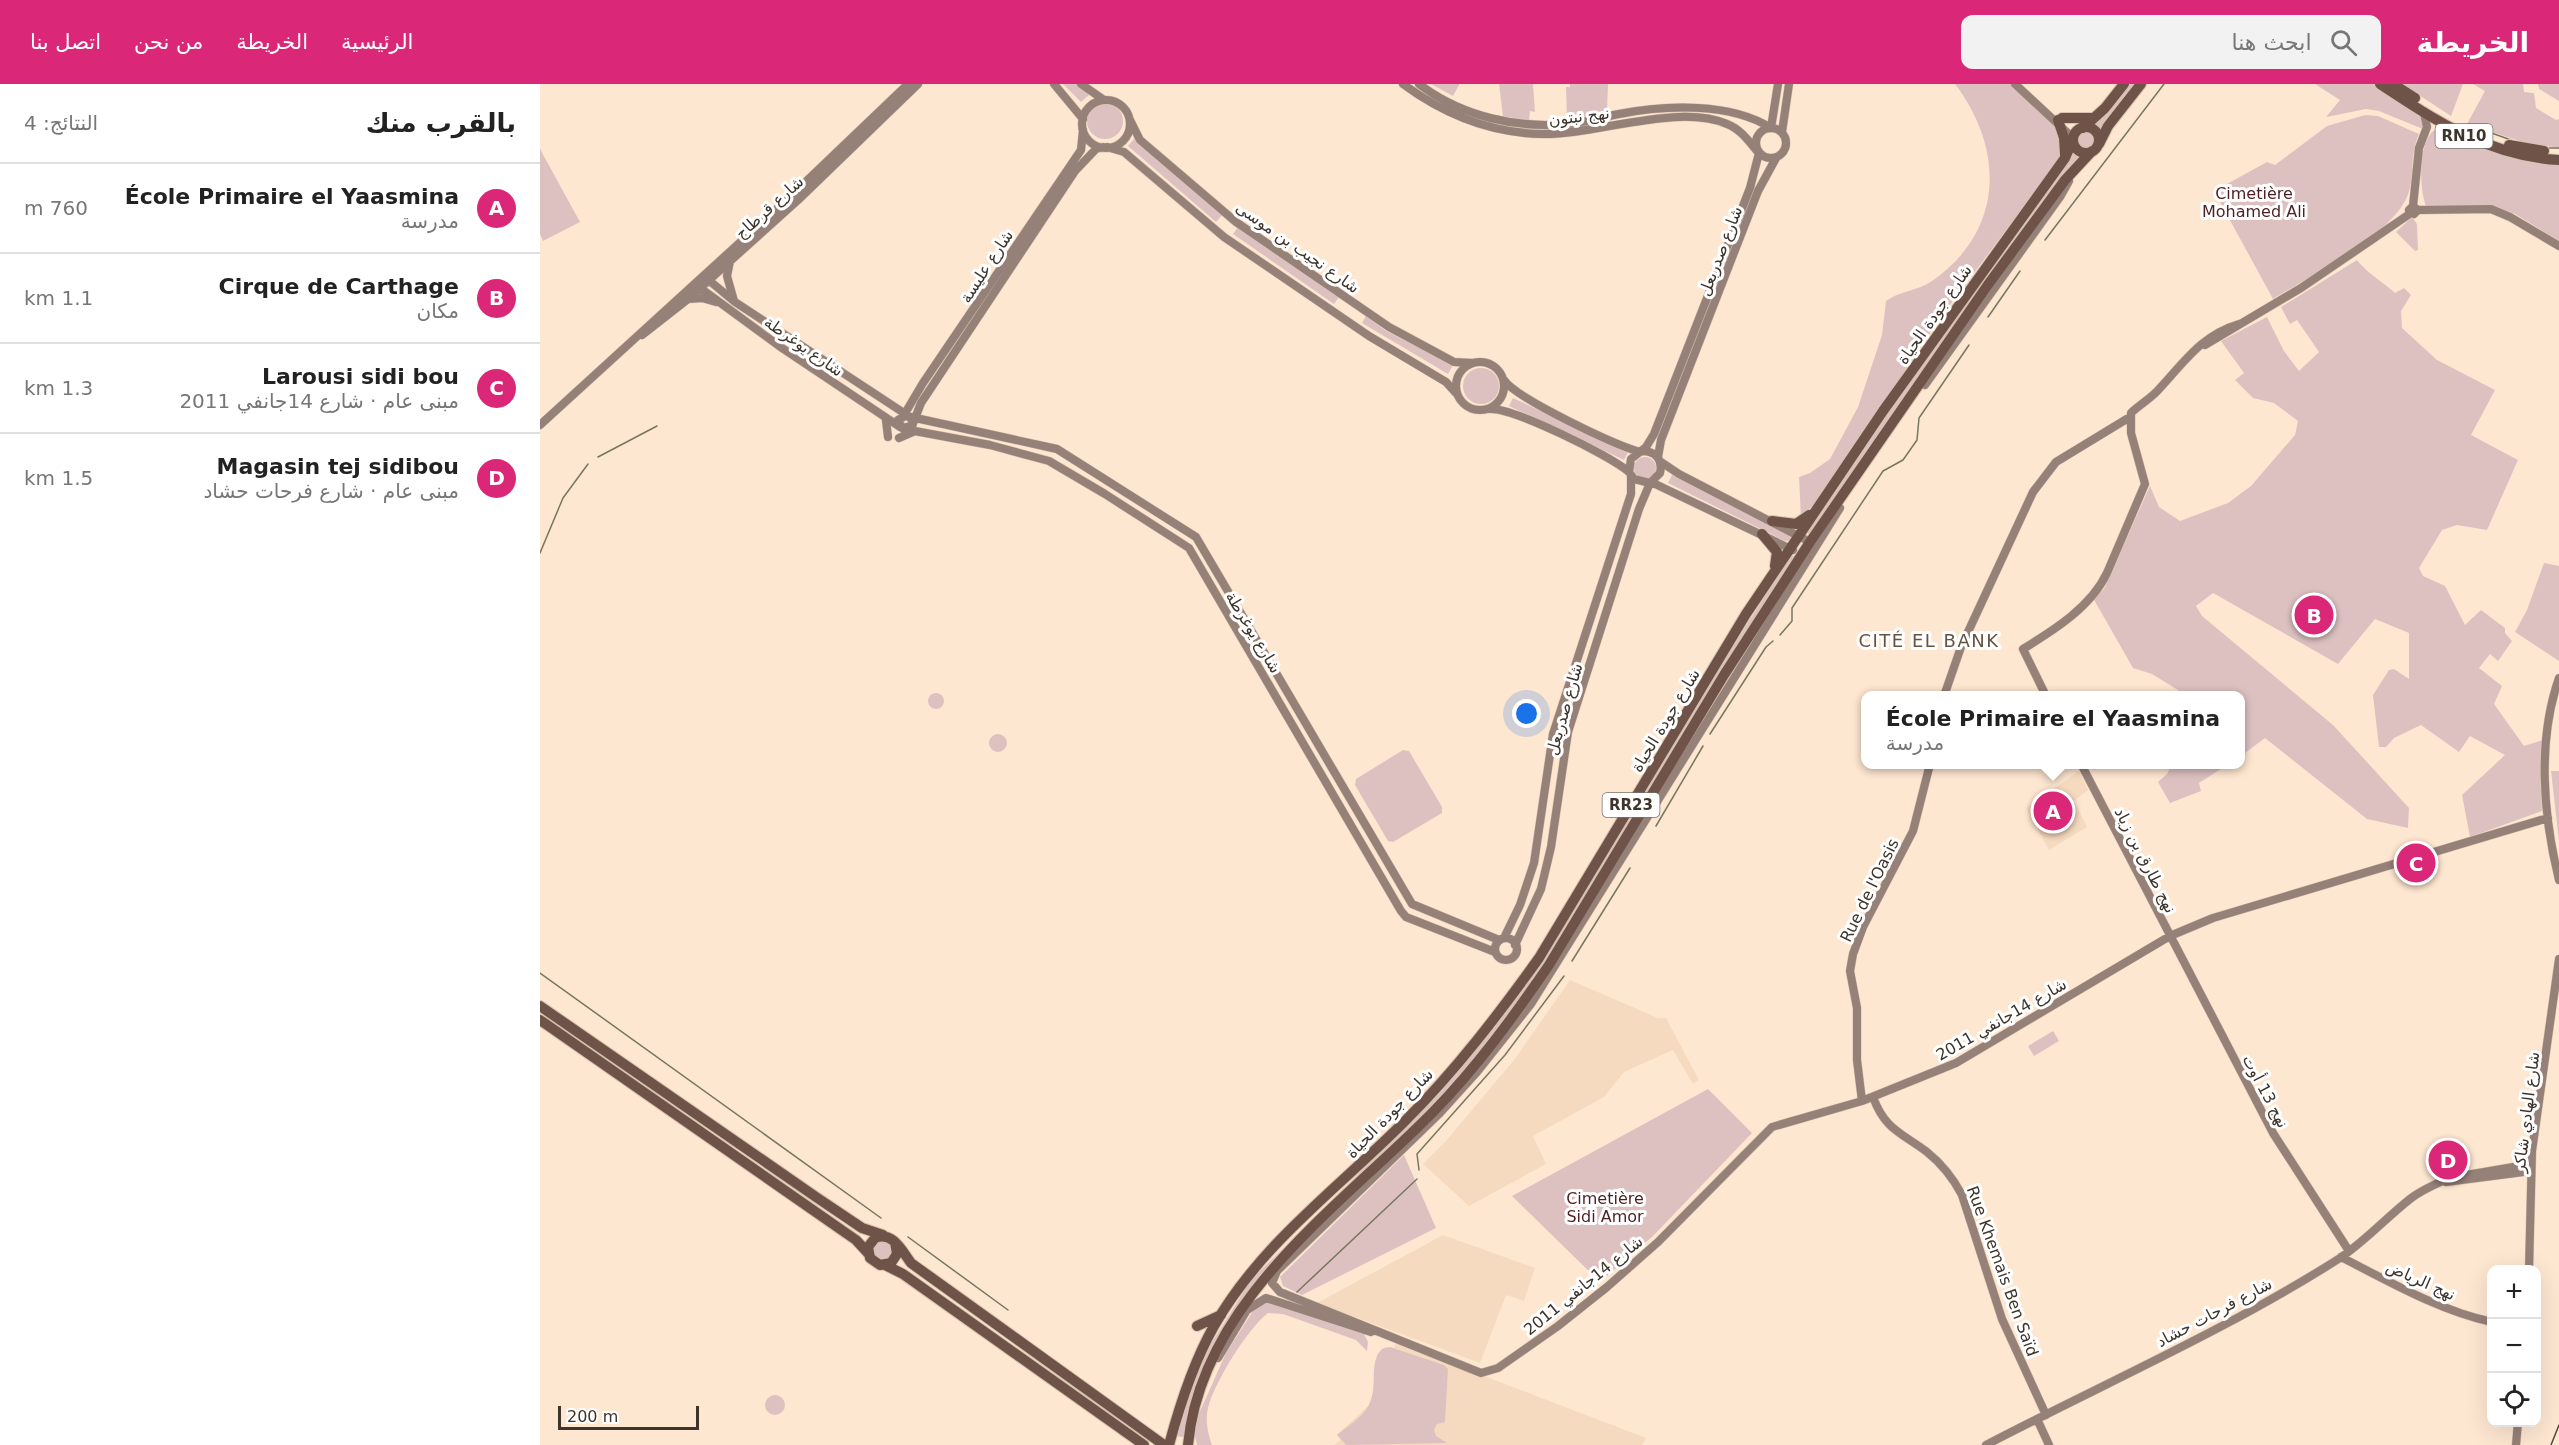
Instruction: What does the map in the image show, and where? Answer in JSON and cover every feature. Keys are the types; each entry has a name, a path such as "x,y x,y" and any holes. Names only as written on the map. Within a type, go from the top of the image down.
{"highway":[{"name":"شارع جودة الحياة","path":"1169,1445 1196,1363 1221,1314 1261,1260 1406,1121 1484,1035 1539,957 1768,582 1820,504 1934,338 2065,158 2073,139 2095,118 2124,84"},
{"name":"شارع جودة الحياة","path":"1188,1445 1198,1398 1219,1347 1258,1286 1306,1234 1434,1111 1493,1043 1521,1005 1549,965 1724,675 1810,542 1930,366 2076,167 2095,149 2108,126 2140,84"},
{"name":"RN10","path":"2380,84 2444,125 2504,151 2559,160"},
{"name":"RN10","path":"2393,84 2437,114 2484,137 2505,144 2559,153"},
{"path":"2065,158 2060,119 2095,118"},
{"path":"2073,139 2078,150 2085,153 2095,149 2099,140 2097,132 2090,128 2082,128"},
{"path":"1772,521 1796,524 1820,504"},
{"path":"1762,534 1778,552 1778,559 1768,582"},
{"path":"540,1006 862,1228 891,1239 911,1263 1164,1445"},
{"path":"540,1020 847,1234 868,1253 874,1263 885,1265 912,1280 1144,1445"},
{"path":"868,1253 871,1242 875,1238 891,1239"},
{"path":"885,1265 891,1263 897,1254 891,1239"},
{"path":"1197,1326 1221,1314"}],"street":[{"name":"شارع قرطاج","path":"540,425 631,342 697,286 908,84"},
{"name":"شارع قرطاج","path":"705,278 730,261 798,200 918,84"},
{"path":"1054,84 1083,119"},
{"path":"1081,84 1104,100"},
{"name":"نهج نبتون","path":"1403,84 1455,116 1491,128 1556,134 1660,119 1698,118 1728,124 1739,130 1758,152"},
{"name":"نهج نبتون","path":"1419,84 1438,97 1475,114 1522,124 1575,123 1620,114 1693,110 1739,115 1771,128"},
{"path":"1771,128 1778,84"},
{"path":"1782,132 1771,128 1760,133 1756,138 1758,152 1766,158 1776,158 1786,149 1786,140 1782,132 1789,84"},
{"path":"2015,84 2060,119 2082,128"},
{"path":"2023,84 2060,119 2073,139"},
{"path":"1105,147 1123,141 1129,131 1130,120 1123,107 1114,101 1104,100 1090,106 1083,119 1083,130 1089,140 1105,147 1124,152 1224,237 1354,327 1446,382 1470,408 1509,410 1609,458 1639,482 1651,482 1802,555"},
{"path":"2424,113 2427,130"},
{"name":"شارع نجيب بن موسى","path":"1130,120 1140,140 1246,229 1389,327 1454,362 1473,363"},
{"path":"2414,210 2419,148 2427,130 2434,125 2444,125"},
{"name":"شارع عليسة","path":"910,419 911,403 1081,150 1083,130"},
{"name":"شارع عليسة","path":"910,419 1075,171 1088,156 1105,147"},
{"name":"شارع صدربعل","path":"1641,451 1654,434 1663,412 1750,188 1758,152"},
{"name":"شارع صدربعل","path":"1659,459 1664,432 1739,237 1758,191 1776,158"},
{"path":"1381,1334 1284,1294 1272,1283 1274,1275 1439,1114 1484,1064 1531,1004 1805,561 1918,393 2060,197 2076,167"},
{"path":"1946,691 1961,647 2031,495 2056,462 2130,417 2136,408 2159,390 2205,340 2222,329 2239,324 2311,282 2414,210 2491,209 2510,217 2559,246"},
{"path":"730,261 728,276 735,302"},
{"name":"شارع يوغرطة","path":"705,278 735,302 910,419 1049,461 1189,548 1401,911 1406,917 1496,952"},
{"name":"شارع قرطاج","path":"631,342 655,328 688,299 697,286"},
{"name":"شارع يوغرطة","path":"697,286 886,420 902,428 910,419"},
{"path":"688,299 702,298 724,305"},
{"path":"1456,393 1458,374 1473,363 1484,362 1494,366 1517,394 1641,451 1651,452 1679,474 1810,542"},
{"path":"1490,409 1502,397 1504,380"},
{"path":"894,408 906,410 911,403"},
{"path":"921,403 921,415 928,422"},
{"path":"2044,691 2023,649 2088,601 2104,580 2145,484 2130,417"},
{"name":"شارع يوغرطة","path":"910,419 987,432 1057,449 1196,537 1412,904 1502,939"},
{"path":"902,428 898,420 910,419"},
{"path":"899,438 910,419"},
{"path":"886,420 888,437"},
{"path":"1630,473 1630,459 1641,451"},
{"path":"1651,482 1660,473 1659,459"},
{"name":"شارع صدربعل","path":"1502,939 1529,881 1537,850 1551,740 1631,494 1630,473"},
{"name":"شارع صدربعل","path":"1515,945 1541,889 1551,847 1568,732 1639,509 1651,482"},
{"path":"2559,678 2548,716 2545,785 2547,815 2559,880"},
{"name":"Rue de l'Oasis","path":"1862,1101 1857,1060 1857,1008 1850,971 1852,954 1863,927 1913,831 1929,769"},
{"name":"نهج طارق بن زياد","path":"2083,769 2170,936"},
{"name":"شارع 14جانفي 2011","path":"1381,1334 1481,1373 1498,1368 1558,1326 1607,1287 1658,1242 1772,1127 1862,1101 1939,1070 1983,1048 2170,936 2228,913 2436,854 2547,815"},
{"name":"نهج 13 أوت","path":"2170,936 2282,1150 2349,1251"},
{"path":"1502,939 1512,940 1515,945 1516,952 1508,959 1500,958 1496,952 1502,939"},
{"name":"شارع الهادي شاكر","path":"2529,1265 2531,1167 2559,959"},
{"name":"Rue Khemais Ben Saïd","path":"1873,1097 1887,1123 1934,1158 1962,1194 2002,1319 2046,1415"},
{"name":"شارع فرحات حشاد","path":"1986,1445 2254,1307 2341,1257 2409,1199 2442,1182 2531,1167"},
{"name":"نهج الرياض","path":"2341,1257 2410,1293 2472,1318 2487,1321"},
{"path":"1198,1398 1247,1310 1266,1298 1278,1300 1361,1330 1381,1334"},
{"path":"2037,1419 2049,1445"},
{"path":"2516,1445 2518,1427"}],"shaded area":[{"path":"2079,771 2088,790 2074,801 2087,827 2049,850 2026,808"},
{"path":"1570,980 1658,1018 1666,1018 1699,1080 1693,1084 1673,1050 1624,1072 1604,1097 1533,1136 1546,1164 1469,1206 1423,1164 1445,1142 1514,1060"},
{"path":"1443,1235 1535,1268 1524,1301 1506,1295 1480,1363 1317,1303"},
{"path":"1396,1342 1646,1438 1642,1445 1334,1445 1341,1439 1337,1435 1369,1405 1373,1392 1377,1354 1385,1347 1394,1348"}],"green space":[{"path":"1063,84 1078,84 1089,95 1081,102"},
{"path":"1431,84 1459,84 1459,85 1453,96"},
{"path":"1499,84 1533,84 1535,112 1530,111 1529,121 1503,116"},
{"path":"1570,84 1608,84 1607,112 1567,122 1566,87 1570,87"},
{"path":"1955,84 2013,84 2057,125 2062,155 1941,317 1818,499 1801,518 1799,477 1810,473 1830,459 1858,407 1882,335 1886,301 1927,284 1956,261 1973,238 1984,214 1989,188 1989,162 1983,136 1971,109"},
{"path":"2127,84 2137,84 2102,130 2094,123"},
{"path":"2315,84 2373,84 2423,116 2423,129 2379,111 2366,109 2326,117 2340,100"},
{"path":"2402,84 2463,84 2451,116"},
{"path":"2473,84 2523,84 2524,92 2534,93 2536,108 2556,120 2559,119 2559,148 2526,143 2467,124 2485,91"},
{"path":"2538,84 2559,84 2559,101 2539,89"},
{"path":"1105,103 1118,108 1123,121 1118,134 1105,139 1092,134 1087,121 1092,108"},
{"name":"Cimetière Mohamed Ali","path":"2365,115 2378,116 2419,134 2407,197 2398,212 2367,240 2273,299 2214,191 2267,162 2275,165 2327,126"},
{"path":"2439,128 2468,142 2497,152 2559,165 2559,241 2515,214 2494,206 2426,206 2421,176 2423,151 2432,132"},
{"path":"2086,130 2093,133 2096,140 2093,147 2086,150 2079,147 2076,140 2079,133"},
{"path":"1135,138 1223,214 1216,222 1128,146"},
{"path":"540,149 580,222 543,241 540,234"},
{"path":"2072,153 2081,159 1813,536 1806,532 1949,323"},
{"path":"2412,217 2417,224 2418,250 2415,251 2396,232"},
{"path":"1238,227 1339,297 1334,304 1233,234"},
{"path":"2357,260 2395,293 2404,288 2411,295 2401,311 2402,328 2437,360 2495,390 2471,435 2518,460 2487,530 2457,525 2442,530 2419,568 2423,576 2445,586 2465,625 2481,610 2505,628 2505,633 2512,641 2498,661 2490,654 2479,668 2502,686 2494,704 2524,746 2543,740 2540,774 2542,811 2470,837 2462,795 2505,755 2470,736 2459,752 2421,725 2394,738 2386,747 2379,747 2373,695 2389,670 2394,669 2409,679 2409,633 2375,619 2338,664 2213,593 2196,606 2202,616 2333,725 2409,808 2408,828 2367,819 2265,738 2245,753 2245,691 2180,691 2152,674 2133,668 2093,598 2104,589 2150,486 2159,507 2180,521 2228,503 2251,486 2295,435 2298,421 2274,403 2253,398 2235,380 2244,373 2221,341 2267,317 2284,351 2299,371 2319,352 2297,320 2290,324 2281,307"},
{"path":"1366,316 1386,331 1453,365 1448,374 1362,323"},
{"path":"1481,368 1493,374 1499,386 1493,398 1481,404 1469,398 1463,386 1469,374"},
{"path":"1513,398 1628,452 1624,460 1509,406"},
{"path":"1645,457 1653,460 1656,468 1653,476 1645,479 1637,476 1634,468 1637,460"},
{"path":"1672,475 1788,534 1793,540 1785,541 1668,483"},
{"path":"1791,555 1796,557 1546,964 1462,1076 1230,1324 1188,1438 1177,1436 1194,1381 1211,1344 1251,1280 1428,1105 1485,1037"},
{"path":"2544,563 2559,566 2559,661 2515,632 2527,610"},
{"path":"933,693 939,693 944,701 942,707 933,709 928,704 928,698"},
{"path":"998,734 1004,737 1007,743 1004,749 998,752 992,749 989,743 992,737"},
{"path":"1403,750 1409,751 1442,807 1442,813 1393,842 1388,841 1355,785 1356,779"},
{"path":"2170,769 2221,769 2199,783 2201,791 2170,803 2158,782"},
{"path":"2551,771 2559,771 2559,841"},
{"path":"2053,1031 2059,1041 2034,1056 2028,1046"},
{"name":"Cimetière Sidi Amor","path":"1708,1089 1752,1133 1653,1236 1600,1282 1512,1196"},
{"path":"1404,1155 1436,1228 1302,1295 1283,1286 1280,1277"},
{"path":"878,1241 889,1242 893,1253 889,1259 881,1260 874,1256 873,1248"},
{"path":"1267,1301 1364,1334 1368,1342 1367,1351 1356,1340 1283,1314 1268,1313 1242,1343 1211,1397 1207,1417 1212,1445 1197,1445 1193,1427 1226,1353 1253,1311"},
{"path":"1390,1347 1444,1365 1448,1369 1445,1422 1437,1424 1434,1430 1436,1436 1447,1443 1346,1445 1337,1435 1357,1419 1369,1405 1373,1393 1374,1366 1378,1354 1382,1349"},
{"path":"775,1395 782,1398 785,1405 782,1412 775,1415 768,1412 765,1405 768,1398"}],"waterway":[{"path":"2045,240 2164,84"},
{"path":"2472,126 2511,140"},
{"path":"2548,148 2559,148"},
{"path":"1988,317 2020,271"},
{"path":"1780,635 1792,621 1792,608 1883,471 1903,460 1917,440 1919,418 1969,345"},
{"path":"598,457 657,426"},
{"path":"540,553 563,498 588,464"},
{"path":"1710,734 1766,647 1773,641"},
{"path":"1656,826 1703,746"},
{"path":"1572,961 1630,868"},
{"path":"540,973 881,1218"},
{"path":"1419,1170 1417,1154 1505,1055 1564,976"},
{"path":"1297,1292 1417,1179"},
{"path":"908,1237 1008,1310"}],"tram line":[{"path":"2551,1445 2559,1425"}],"place":[{"name":"Cirque de Carthage","path":"2314,615"},
{"name":"École Primaire el Yaasmina","path":"2053,811"},
{"name":"Larousi sidi bou","path":"2416,863"},
{"name":"Magasin tej sidibou","path":"2448,1160"}],"district":[{"name":"CITÉ EL BANK","path":"1929,641"}]}
